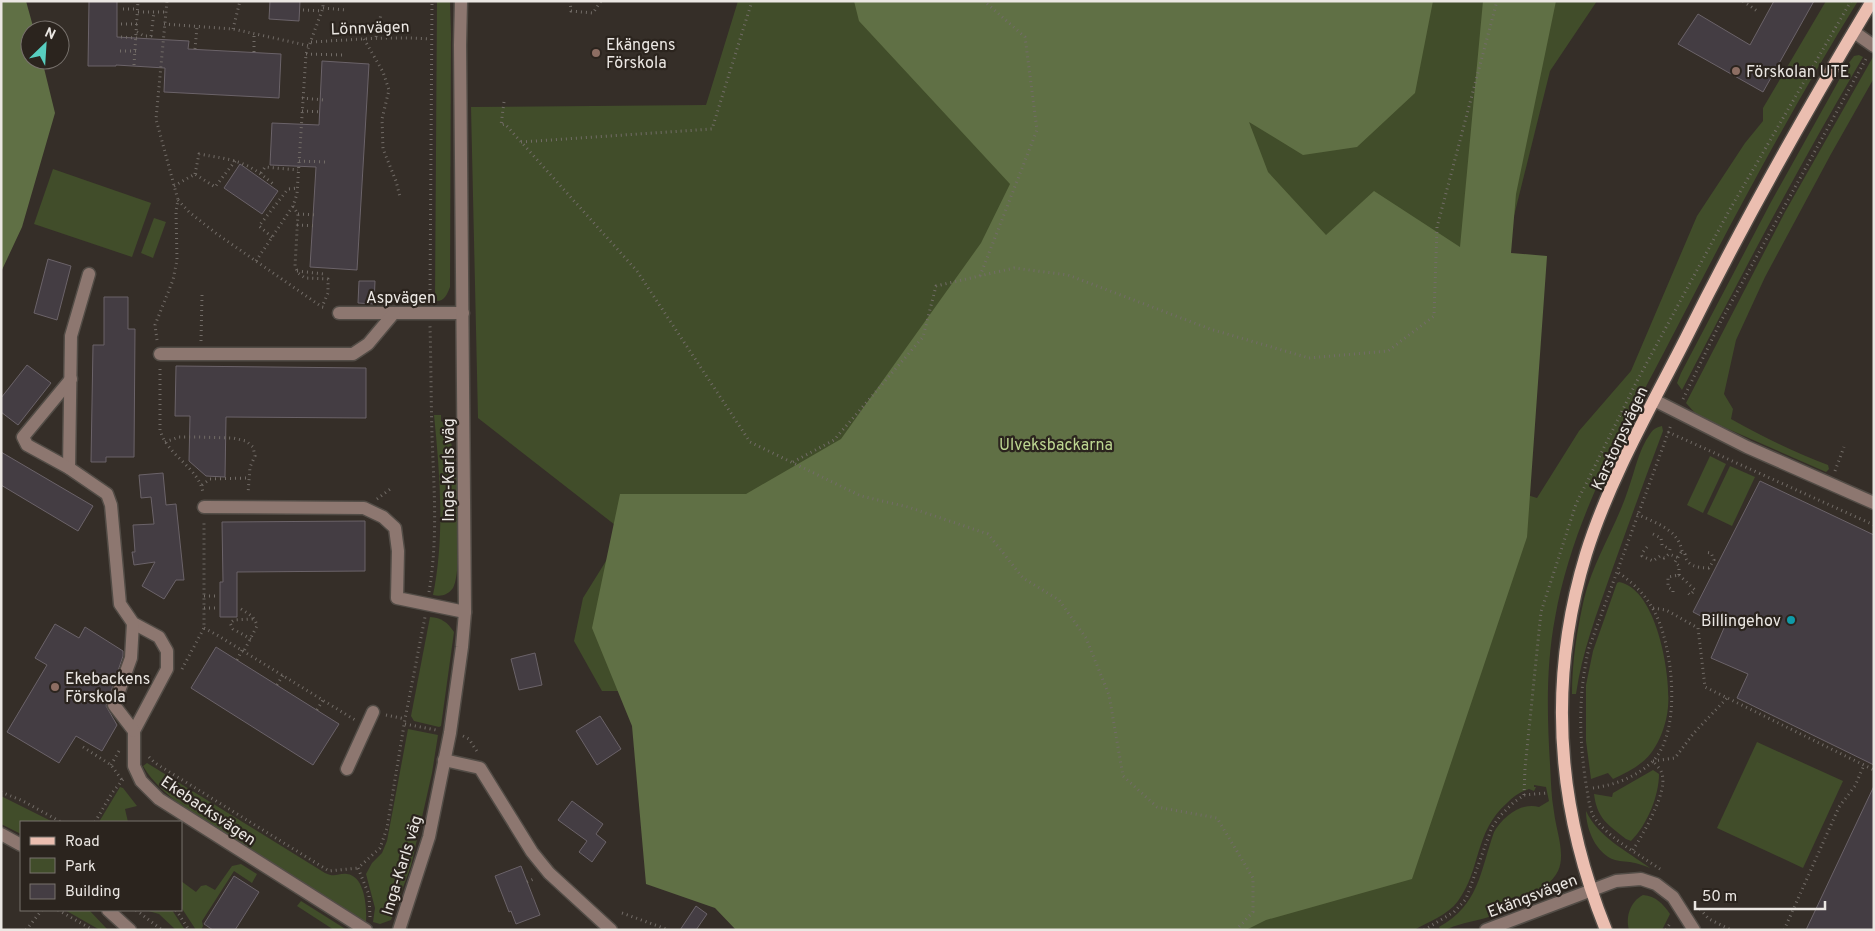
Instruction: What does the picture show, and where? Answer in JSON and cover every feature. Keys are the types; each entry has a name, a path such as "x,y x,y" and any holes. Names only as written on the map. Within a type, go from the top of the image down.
{"main road":[{"name":"Karstorpsvägen","path":"1606,930 1590,890 1578,851 1565,777 1561,712 1571,608 1587,552 1613,486 1700,309 1763,188 1872,1"}],"street":[{"name":"Inga-Karls väg","path":"398,930 429,837 452,724 465,612 461,1"},
{"path":"1854,32 1874,46"},
{"path":"69,468 71,336 89,274"},
{"name":"Aspvägen","path":"339,313 463,313"},
{"path":"160,354 353,354 368,344 394,313"},
{"path":"70,379 23,437 27,445 69,468 107,494 111,505 120,604 133,623 160,638 167,652 167,669 134,731 134,766"},
{"path":"1654,400 1798,471 1874,503"},
{"path":"204,507 364,508 383,517 395,528 398,551 397,598 465,612"},
{"path":"133,623 130,658 114,705 134,731"},
{"path":"347,770 373,712"},
{"path":"444,760 480,768 532,852 549,873 611,930"},
{"name":"Ekebacksvägen","path":"134,766 141,781 158,799 368,926"},
{"path":"1,834 20,844"},
{"name":"Ekängsvägen","path":"1486,930 1619,880 1641,878 1656,884 1673,896 1692,926"},
{"path":"109,911 130,930"},
{"path":"1692,926 1703,930"}],"path":[{"path":"134,65 138,32 138,1"},
{"path":"167,1 156,119 178,200 176,211 177,260 173,280 155,325 160,354 160,430 165,442 202,485 204,507 204,628 180,672"},
{"path":"233,29 240,1"},
{"path":"256,261 294,206 298,188 306,54 323,1"},
{"path":"96,821 122,780 146,754 155,764 329,871 358,868 380,848 387,828 434,561 436,526 430,313 430,39 432,1"},
{"path":"570,1 571,11 593,13 601,1"},
{"path":"521,142 712,130 752,1"},
{"path":"979,276 1037,130 1025,37 984,1"},
{"path":"792,462 834,440 922,337 936,286 1014,268 1068,275 1210,329 1309,358 1388,351 1434,316 1437,227 1497,1"},
{"path":"1743,1 1757,11"},
{"path":"1681,299 1763,152 1851,1"},
{"path":"123,9 165,12"},
{"path":"303,10 346,10"},
{"path":"138,32 144,36 151,36 154,12"},
{"path":"376,37 381,14"},
{"path":"121,24 138,24"},
{"name":"Lönnvägen","path":"164,24 233,29 310,44 376,37 430,39"},
{"path":"196,49 197,27"},
{"path":"254,33 254,52"},
{"path":"121,37 137,38"},
{"path":"364,39 383,72 389,90 382,119 382,149 396,181 400,197"},
{"path":"1653,761 1662,774 1663,785 1653,813 1633,850 1602,828 1593,816 1581,748 1580,701 1589,648 1676,412 1721,321 1874,46"},
{"path":"120,51 136,51"},
{"path":"306,54 345,54"},
{"path":"302,98 324,100"},
{"path":"504,102 501,124 505,124 637,271 750,442 861,496 908,506 988,534 1023,578 1059,600 1086,638 1109,695 1123,776 1157,807 1217,818 1253,878 1253,912 1236,930"},
{"path":"302,110 321,112"},
{"path":"174,186 195,174 199,154 243,162 261,173 273,184"},
{"path":"195,174 215,187 236,160"},
{"path":"299,161 325,162"},
{"path":"261,173 265,167 298,170"},
{"path":"272,237 259,226 288,189 298,188"},
{"path":"178,200 189,212 256,261 322,307 339,313"},
{"path":"294,206 298,214 295,266 297,271 305,278 328,279 328,293 322,307"},
{"path":"298,214 318,215"},
{"path":"297,224 316,226"},
{"path":"297,271 324,274"},
{"path":"201,354 202,295"},
{"path":"1668,432 1874,525"},
{"path":"165,442 179,437 233,438 246,441 253,447 255,456 248,478 247,507"},
{"path":"202,485 210,479 248,478"},
{"path":"1637,514 1674,533 1689,563 1702,568 1709,568 1714,560 1710,553 1705,552"},
{"path":"1653,534 1661,538 1662,545 1670,549 1670,554"},
{"path":"1647,547 1642,556 1653,561 1660,556 1664,558 1670,554"},
{"path":"1682,551 1675,562 1679,566 1679,575 1694,590 1690,595 1687,592"},
{"path":"1670,554 1678,558"},
{"path":"1593,788 1609,786 1621,781 1653,761 1663,744 1671,722 1672,700 1667,651 1660,624 1653,608 1640,591 1628,578 1616,571"},
{"path":"1673,592 1668,586 1668,577 1679,575"},
{"path":"204,596 218,596"},
{"path":"204,608 217,608"},
{"path":"1653,608 1666,610 1698,628 1705,687 1874,770"},
{"path":"237,660 257,626 254,618 241,609"},
{"path":"251,639 233,629 230,623 234,620 254,618"},
{"path":"204,628 366,726"},
{"path":"277,685 283,675"},
{"path":"1653,761 1675,758 1727,698"},
{"path":"317,710 323,700"},
{"path":"405,724 440,731"},
{"path":"83,747 111,765 127,788"},
{"path":"111,765 120,748"},
{"path":"1784,930 1839,807 1855,786 1867,765"},
{"path":"1,792 23,801 59,821"},
{"path":"1424,930 1454,912 1466,899 1492,827 1502,815 1513,803 1524,796 1547,793"},
{"path":"358,868 369,895 371,906 368,926"},
{"path":"1697,905 1709,919 1731,930"},
{"path":"26,930 41,911"},
{"path":"60,911 93,930"},
{"path":"137,911 162,930"},
{"path":"177,911 189,930"},
{"path":"622,913 669,930"},
{"path":"1666,930 1674,918"}],"green space":[{"path":"1,1 26,1 31,20 20,20 20,70 44,70 55,113 22,227 1,272"},
{"path":"437,1 450,1 450,287 445,297 435,301"},
{"name":"Ulveksbackarna","path":"738,1 1597,1 1550,71 1510,232 1518,492 1537,498 1579,431 1631,371 1697,216 1745,143 1763,121 1763,108 1826,1 1858,1 1740,207 1620,436 1588,507 1575,543 1563,580 1550,654 1549,746 1553,806 1561,857 1558,871 1547,885 1519,904 1500,913 1446,929 1440,929 1439,927 1452,918 1470,898 1481,874 1494,832 1502,821 1519,809 1532,806 1539,807 1549,801 1546,787 1534,785 1536,787 1534,791 1529,789 1517,795 1496,814 1483,839 1471,877 1454,906 1414,930 840,930 657,691 602,691 574,641 583,598 624,532 478,418 471,107 706,105"},
{"name":"Ulveksbackarna","path":"854,1 1433,1 1415,93 1357,147 1303,155 1249,122 1268,172 1326,235 1374,191 1460,247 1483,1 1556,1 1516,194 1511,253 1547,256 1527,537 1412,879 1266,920 1246,930 736,930 715,908 646,884 632,726 592,628 620,494 746,494 841,439 981,243 1010,184 859,21"},
{"path":"1859,55 1863,57 1770,222 1682,390 1677,383 1681,373 1771,202 1848,64 1854,56"},
{"path":"1873,57 1874,78 1765,277 1736,340 1724,394 1733,409 1731,419 1779,444 1828,465 1829,469 1826,472 1712,422 1695,413 1686,403 1785,212"},
{"path":"53,169 151,203 132,257 34,224"},
{"path":"154,218 166,222 153,258 141,253"},
{"path":"434,415 441,415 441,421 447,425 454,453 458,513 458,566 456,579 453,588 447,594 439,596 433,595 437,573 440,528 438,460"},
{"path":"1662,426 1663,431 1590,633 1576,694 1572,694 1575,646 1588,585 1623,504 1642,447 1652,431"},
{"path":"1710,456 1726,464 1703,513 1687,505"},
{"path":"1730,466 1755,477 1732,526 1707,514"},
{"path":"1619,582 1632,588 1643,600 1652,616 1664,655 1668,693 1667,712 1664,728 1658,743 1647,758 1631,770 1613,779 1608,773 1591,779 1586,741 1586,685 1593,651 1617,583"},
{"path":"430,617 444,621 454,632 441,726 439,727 414,721 411,716"},
{"path":"408,729 438,735 432,773 411,866 391,920 380,924 373,922 375,908 366,874 372,863 382,853 387,841"},
{"path":"1757,742 1843,781 1803,868 1717,828"},
{"path":"147,763 325,873 353,876 358,880 364,894 366,922 183,807 151,778 143,766"},
{"path":"1653,770 1659,774 1657,792 1647,819 1631,841 1613,829 1600,815 1594,794 1612,797 1613,793"},
{"path":"120,787 123,788 137,806 125,809 128,821 100,821"},
{"path":"1,796 51,821 20,821 20,834 1,824"},
{"path":"1586,811 1605,836 1650,868 1641,864 1615,860 1602,852 1597,847 1590,833"},
{"path":"241,864 257,874 252,883 234,871 202,921 203,926 201,930 196,930 182,909 182,882 196,892 201,886 206,885 215,890 232,866"},
{"path":"1643,895 1659,901 1670,914 1662,930 1629,930 1628,919 1630,909 1635,901"},
{"path":"301,901 347,930 334,930 297,906"},
{"path":"67,911 90,911 108,930 100,930"},
{"path":"148,911 173,911 185,930 176,930 159,914"}],"building":[{"path":"89,1 117,1 117,37 189,41 188,49 281,54 279,98 164,92 165,68 116,65 88,66"},
{"path":"270,1 300,1 299,21 269,19"},
{"path":"1774,1 1814,1 1763,92 1678,44 1698,14 1750,45"},
{"path":"322,61 369,64 357,270 310,267 316,167 270,165 272,123 319,125"},
{"path":"240,164 278,191 262,214 224,188"},
{"path":"48,259 71,266 57,320 34,313"},
{"path":"359,281 375,281 374,304 358,303"},
{"path":"104,297 128,297 128,329 135,329 134,457 106,457 106,462 91,462 93,345 104,345"},
{"path":"27,365 51,383 18,425 1,412 1,398"},
{"path":"176,366 366,368 366,418 226,417 225,477 206,476 189,461 190,416 175,416"},
{"path":"1,452 93,506 78,531 1,485"},
{"path":"163,473 166,505 176,504 184,580 176,580 164,599 142,586 155,562 134,565 132,552 135,552 133,525 154,524 151,497 141,498 139,475"},
{"name":"Billingehov","path":"1760,481 1874,535 1874,765 1737,698 1748,674 1711,658 1724,628 1693,612"},
{"path":"365,521 365,571 237,572 237,617 220,617 220,582 223,582 222,522"},
{"path":"55,624 79,638 85,627 123,651 106,706 117,725 102,751 76,736 59,763 7,732 47,665 35,658"},
{"path":"216,647 339,724 313,765 191,688"},
{"path":"535,653 542,685 519,690 511,659"},
{"path":"600,716 621,749 597,765 576,731"},
{"path":"1874,786 1874,930 1806,930"},
{"path":"572,801 603,824 596,834 606,842 592,862 579,852 587,841 558,820"},
{"path":"521,866 540,915 516,924 511,911 509,912 495,876"},
{"path":"234,876 259,892 235,930 213,930 204,924"},
{"path":"696,906 707,914 696,930 680,930"}],"place":[{"name":"Ekängens Förskola","path":"596,53"},
{"name":"Förskolan UTE","path":"1736,71"},
{"name":"Billingehov","path":"1791,620"},
{"name":"Ekebackens Förskola","path":"55,687"}]}
